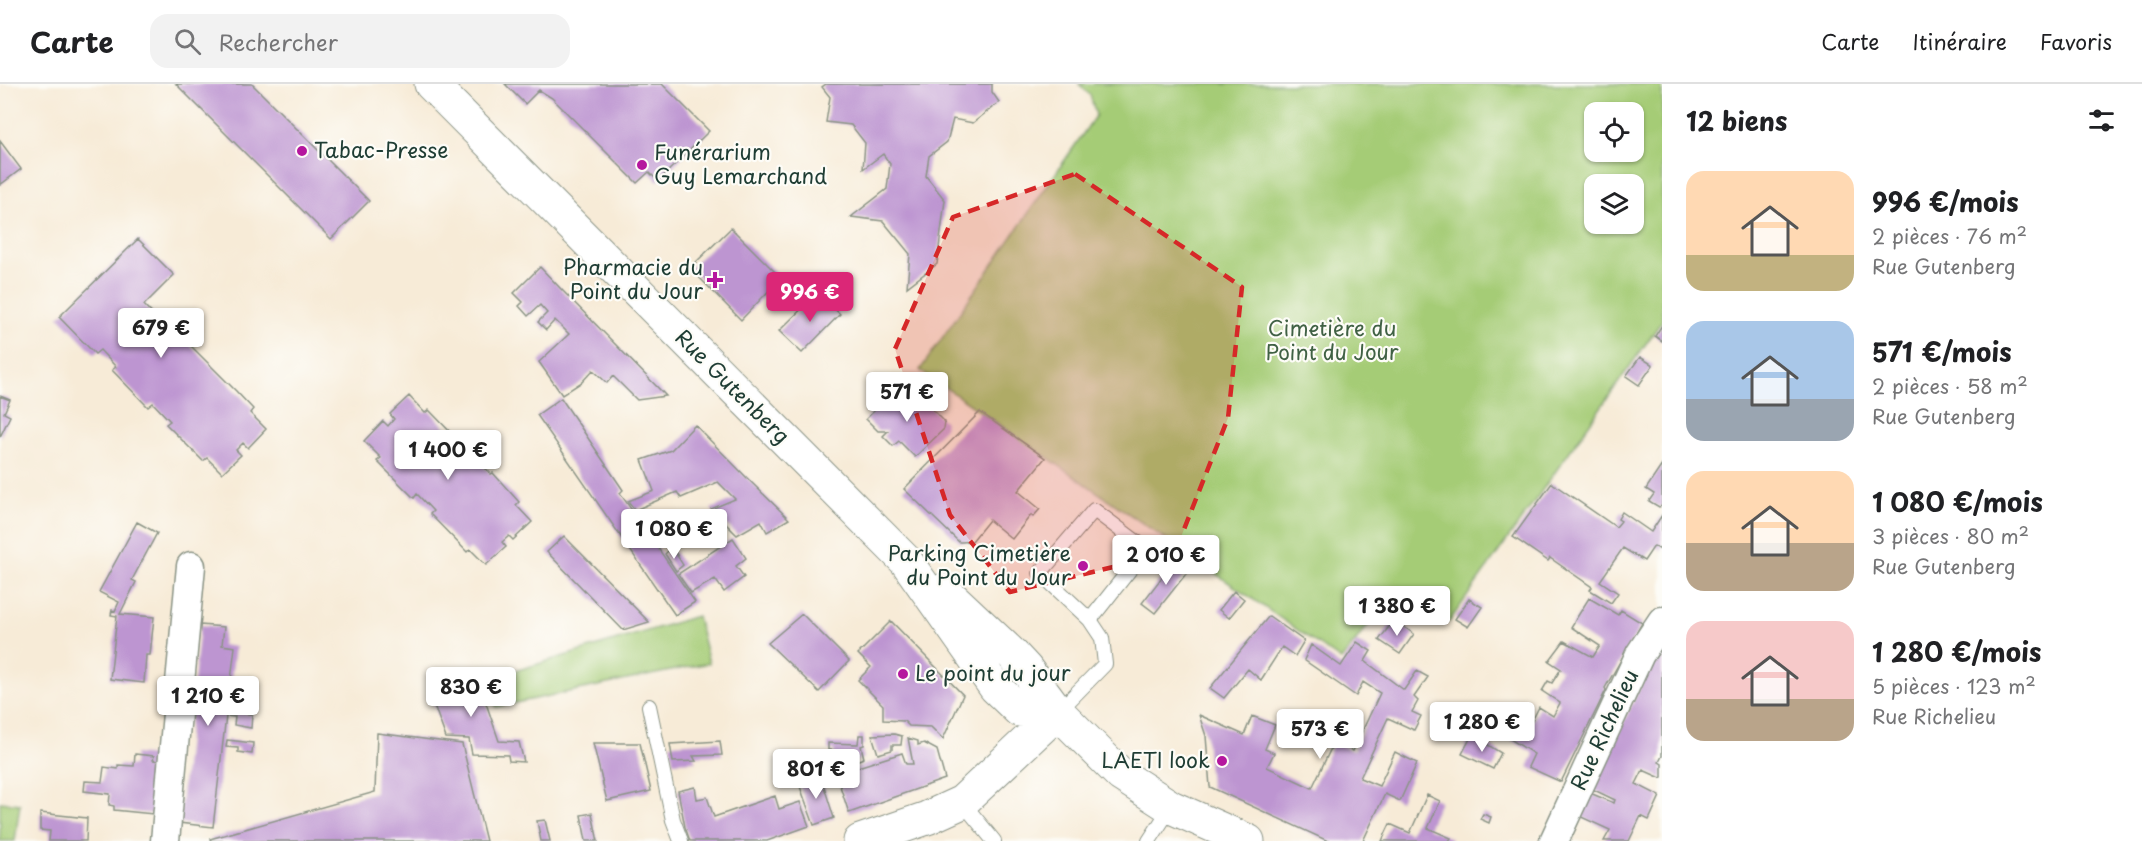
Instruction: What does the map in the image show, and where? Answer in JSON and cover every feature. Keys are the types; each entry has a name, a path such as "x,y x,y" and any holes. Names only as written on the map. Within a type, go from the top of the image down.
{"main road":[{"name":"Rue Gutenberg","path":"431,84 906,561 936,582 1012,654 1058,712 1122,776 1171,807 1248,841"},
{"path":"860,841 927,819 962,802 1058,712"}],"street":[{"path":"165,841 191,566"},
{"name":"Rue Richelieu","path":"1554,841 1640,654 1662,621"}],"lane":[{"path":"1058,712 1105,664 1102,638 1090,620 1040,573 1094,510 1146,549 1090,620"},
{"path":"649,706 673,820 681,841"},
{"path":"962,802 994,841"},
{"path":"1149,841 1171,807"}],"highlighted area":[{"path":"1075,174 1242,287 1228,418 1175,552 1010,592 950,515 895,349 953,217"}],"green space":[{"name":"Cimetière du Point du Jour","path":"1079,84 1662,84 1662,321 1449,622 1411,592 1391,596 1341,660 920,370 1096,115 1090,95"},
{"path":"697,616 709,663 496,707 488,679"},
{"path":"0,802 20,804 15,841 0,841"}],"building":[{"path":"176,84 252,84 369,201 331,239"},
{"path":"505,84 662,84 709,131 658,181 649,172 637,183 552,98 539,90 525,104"},
{"path":"826,84 992,84 992,92 999,102 973,123 953,119 947,142 929,156 926,176 945,200 937,264 907,287 910,254 883,221 851,217 887,189 890,164 883,154 863,169 865,143 851,125 826,122 830,97 822,87"},
{"path":"0,141 21,169 0,185"},
{"path":"731,228 781,278 741,320 690,268"},
{"path":"138,239 174,275 144,305 160,322 164,319 236,391 253,409 250,413 266,429 248,448 243,443 236,450 241,455 222,473 207,458 203,461 166,424 170,421 153,403 148,407 112,370 116,367 100,350 95,354 59,317"},
{"path":"540,267 666,396 637,400 613,376 607,383 593,370 582,382 562,395 539,362 569,334 555,320 546,330 538,322 547,313 540,305 528,316 519,306 523,302 514,293"},
{"path":"818,293 840,314 802,353 779,331"},
{"path":"1662,325 1662,341 1655,336"},
{"path":"1640,357 1653,365 1639,385 1626,376"},
{"path":"895,390 911,405 916,401 924,401 945,422 944,429 915,457 899,441 893,446 883,436 888,431 878,431 866,419"},
{"path":"0,396 10,400 4,413 10,416 0,437"},
{"path":"409,396 425,413 429,410 491,474 493,473 519,502 516,505 532,522 513,540 509,536 502,542 506,547 486,565 470,549 467,552 430,514 433,511 417,494 414,498 377,461 381,458 364,441 383,421 388,426 394,419 390,414"},
{"path":"561,398 623,490 620,493 695,602 675,615 537,415"},
{"path":"980,412 1045,458 1018,491 1040,509 1033,517 1031,515 1012,539 989,520 972,541 959,542 904,489"},
{"path":"695,425 789,519 767,532 761,521 737,535 711,509 735,499 718,482 681,498 677,492 635,510 628,501 654,491 642,460 671,450"},
{"path":"1662,465 1662,506 1659,507 1649,501 1654,494 1646,489"},
{"path":"1552,483 1616,527 1621,521 1618,519 1622,512 1651,532 1662,515 1662,551 1654,546 1644,561 1623,548 1600,581 1618,593 1611,603 1590,590 1592,587 1550,558 1548,561 1513,537"},
{"path":"137,522 157,533 132,580 136,582 120,614 154,617 150,655 146,655 144,683 110,679 117,616 111,615 119,602 99,592"},
{"path":"564,536 649,622 623,630 547,552"},
{"path":"733,538 746,558 736,566 744,577 724,592 715,579 691,593 678,574"},
{"path":"669,550 673,554 675,552 683,565 676,571 665,554"},
{"path":"1176,559 1189,570 1155,613 1142,603"},
{"path":"1234,591 1244,599 1229,618 1219,610"},
{"path":"1589,598 1618,615 1621,610 1642,623 1605,688 1561,782 1528,767 1534,754 1510,739 1515,727 1526,733 1539,707 1553,716 1560,703 1542,691 1548,681 1552,683 1561,669 1549,661 1564,641 1593,657 1600,646 1571,627"},
{"path":"1469,599 1482,607 1468,627 1455,619"},
{"path":"802,614 849,661 819,692 768,643"},
{"path":"1269,616 1304,641 1295,656 1282,647 1261,680 1248,669 1224,698 1210,688"},
{"path":"1394,620 1414,634 1400,654 1379,640"},
{"name":"Le point du jour","path":"891,621 963,695 943,739 931,727 909,726 904,721 883,720 883,705 858,680 871,667 858,654"},
{"path":"200,625 224,627 222,645 235,647 227,712 252,714 251,728 234,725 235,717 226,716 213,827 179,823"},
{"path":"1357,642 1371,651 1365,661 1404,690 1417,671 1428,677 1414,697 1418,701 1412,712 1421,716 1414,730 1388,718 1360,778 1379,786 1395,752 1417,763 1400,801 1385,794 1363,841 1328,841 1210,787 1206,736 1199,715 1244,735 1252,716 1275,725 1265,749 1274,753 1267,767 1312,788 1334,742 1353,751 1380,693 1363,682 1356,696 1304,660 1311,645 1341,666"},
{"path":"1662,648 1662,756 1659,762 1662,764 1662,777 1643,770 1636,784 1660,796 1649,820 1641,816 1629,841 1604,841 1610,830 1579,816 1590,793 1614,803 1615,800 1592,789 1652,662"},
{"path":"476,674 499,741 519,742 524,762 509,761 508,755 472,754 469,739 446,738 428,689"},
{"path":"377,733 462,744 486,841 211,841 210,839 375,792"},
{"path":"859,735 864,735 864,745 861,746 864,758 853,762 836,763 834,750 828,750 828,743 858,744"},
{"path":"872,735 902,736 901,745 892,745 892,750 878,754"},
{"path":"1472,735 1501,753 1493,769 1462,754"},
{"path":"908,738 918,741 918,745 924,743 937,750 945,779 849,813 836,774 902,753 906,764 913,764"},
{"path":"227,740 253,743 252,754 238,752 238,748 226,747"},
{"path":"720,741 722,755 693,756 696,761 673,762 670,744"},
{"path":"593,743 640,743 651,791 607,801"},
{"path":"135,754 154,756 153,760 159,761 153,814 114,810 114,806 109,805 110,794 84,791 85,781 102,782 104,767 118,769 118,765 134,766"},
{"path":"808,778 817,782 822,780 834,818 814,825 798,781"},
{"path":"695,787 697,799 707,797 714,817 775,796 779,809 800,802 809,826 767,841 690,841 678,791"},
{"path":"1427,795 1440,801 1428,828 1451,838 1449,841 1382,841 1390,824 1410,833"},
{"path":"40,813 87,818 86,841 49,841 50,831 40,830"},
{"path":"592,813 598,841 586,841 581,815"},
{"path":"1483,814 1491,817 1489,823 1480,819"},
{"path":"545,820 550,841 541,841 537,821"}],"place":[{"name":"Tabac-Presse","path":"302,151"},
{"name":"Funérarium Guy Lemarchand","path":"642,165"},
{"name":"Pharmacie du Point du Jour","path":"715,280"},
{"name":"Parking Cimetière du Point du Jour","path":"1083,566"},
{"name":"Le point du jour","path":"903,674"},
{"name":"LAETI look","path":"1222,761"}]}
